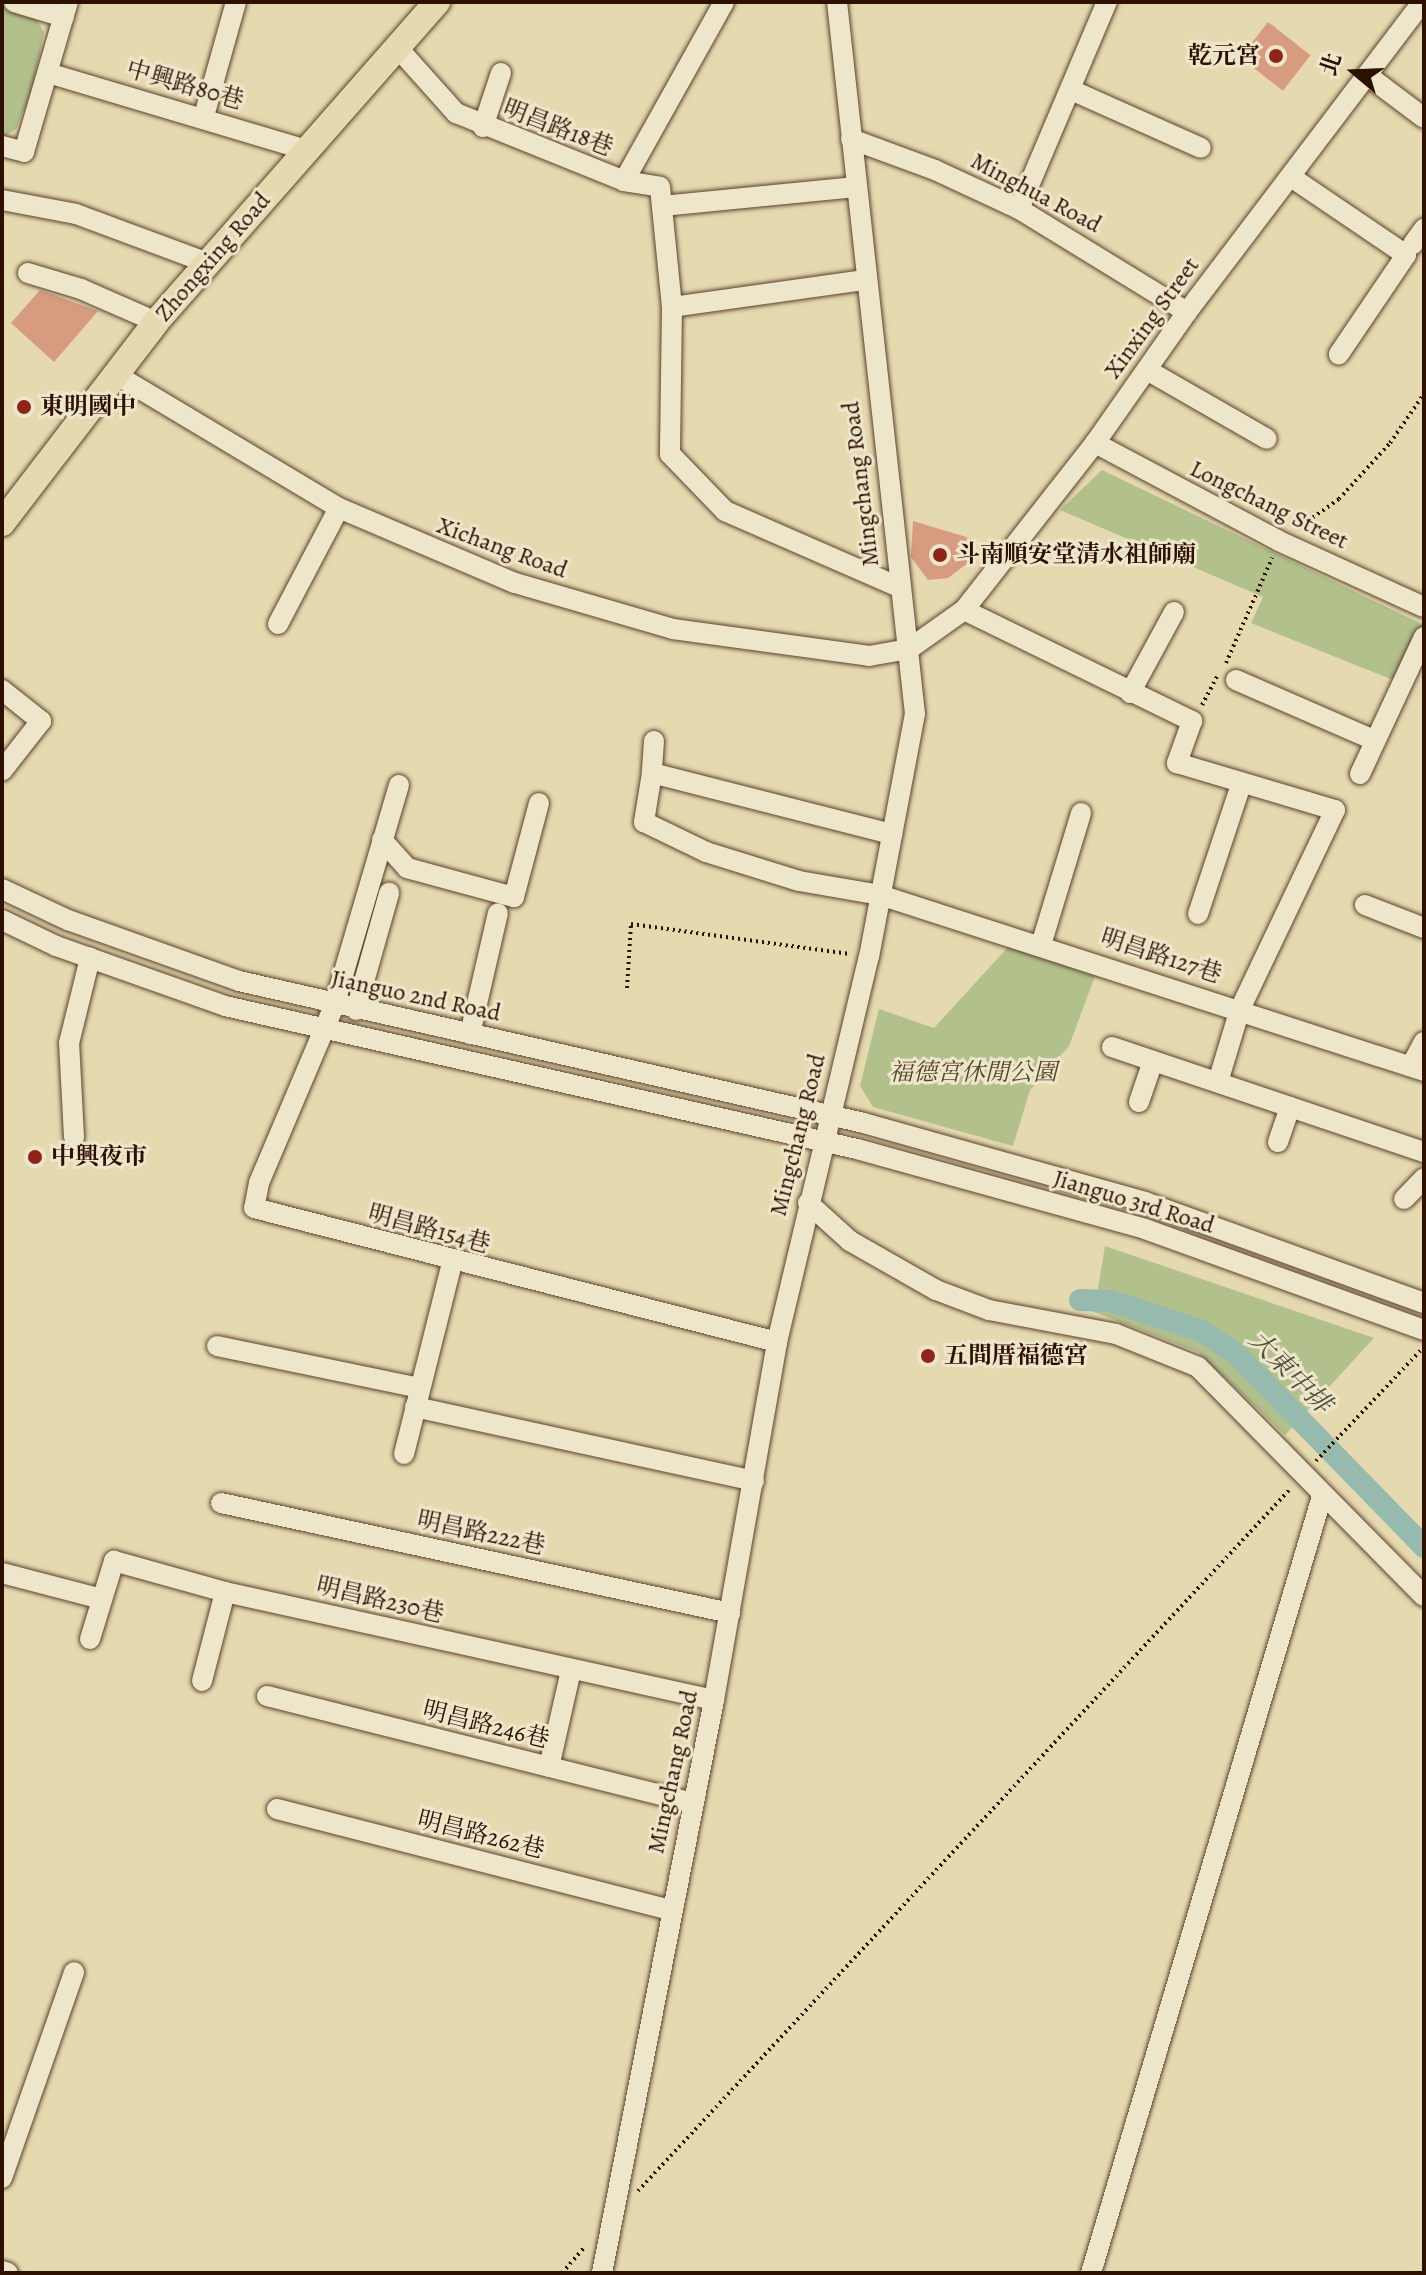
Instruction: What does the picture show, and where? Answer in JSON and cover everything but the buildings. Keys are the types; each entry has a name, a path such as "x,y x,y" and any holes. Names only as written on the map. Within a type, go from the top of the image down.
{"main road":[{"name":"Zhongxing Road","path":"2,523 156,322 437,2"}],"street":[{"path":"2,146 24,152 66,9 14,2"},
{"path":"204,116 236,2"},
{"name":"明昌路18巷","path":"397,47 456,113 483,127 624,181 724,2"},
{"name":"Mingchang Road","path":"602,2273 714,1700 777,1342 869,957 915,714 864,280 837,2"},
{"path":"1019,209 1107,2"},
{"name":"Xinxing Street","path":"909,649 964,610 1095,443 1187,312 1422,2"},
{"name":"中興路80巷","path":"48,73 204,116 307,150"},
{"path":"483,127 501,73"},
{"path":"1367,75 1424,118"},
{"path":"1071,90 1201,148"},
{"name":"Minghua Road","path":"851,139 935,170 1019,209 1187,312"},
{"path":"1291,177 1406,255 1339,354"},
{"path":"624,181 660,187 672,307 670,454 725,511 899,587"},
{"path":"662,206 856,187"},
{"path":"2,200 76,214 208,263"},
{"path":"28,273 81,289 156,322"},
{"path":"672,307 864,280"},
{"path":"1147,370 1267,439"},
{"name":"Xichang Road","path":"115,374 339,508 465,565 590,608 673,629 869,656 909,649"},
{"name":"Longchang Street","path":"1095,443 1279,541 1424,607"},
{"path":"278,624 339,508"},
{"path":"964,610 1192,721 1177,763 1241,785 1335,810 1240,1009 1218,1082"},
{"path":"1130,693 1174,612"},
{"path":"1360,774 1424,637"},
{"path":"1236,680 1374,740"},
{"path":"2,690 41,721 2,771"},
{"path":"654,741 652,773 892,834"},
{"name":"明昌路127巷","path":"652,773 644,822 706,852 773,873 880,895 1417,1068"},
{"path":"322,1030 334,1006 399,785"},
{"path":"1198,914 1241,785"},
{"path":"382,840 407,868 514,897 539,803"},
{"path":"1041,945 1081,813"},
{"name":"Jianguo 2nd Road","path":"2,889 68,920 225,976 334,1006 830,1116"},
{"path":"356,1010 389,893"},
{"path":"1365,905 1424,928"},
{"path":"470,1034 498,913"},
{"path":"2,920 90,958 225,1006 823,1141"},
{"path":"74,1137 69,1043 90,958"},
{"name":"明昌路154巷","path":"322,1030 254,1208 452,1263 777,1342"},
{"path":"1417,1068 1424,1042"},
{"path":"1112,1047 1424,1152"},
{"path":"1139,1102 1153,1061"},
{"path":"1278,1142 1290,1107"},
{"name":"Jianguo 3rd Road","path":"830,1116 1145,1202 1423,1301"},
{"name":"Jianguo 3rd Road","path":"823,1141 1145,1229 1416,1326"},
{"path":"1404,1199 1424,1178"},
{"path":"808,1203 850,1241 936,1290 989,1310 1116,1334 1198,1367 1302,1476 1424,1596"},
{"path":"404,1454 452,1263"},
{"path":"1416,1326 1423,1301"},
{"path":"217,1346 754,1481"},
{"path":"1091,2273 1322,1496"},
{"name":"明昌路222巷","path":"221,1503 730,1613"},
{"name":"明昌路230巷","path":"90,1639 114,1561 225,1592 714,1700"},
{"path":"2,1573 102,1599"},
{"path":"202,1681 225,1592"},
{"path":"549,1767 571,1670"},
{"name":"明昌路246巷","path":"267,1696 692,1803"},
{"name":"明昌路262巷","path":"277,1809 671,1910"},
{"path":"2,2178 74,1972"},
{"path":"2,2271 8,2273"}],"path":[{"path":"1192,721 1244,626 1279,541 1339,499 1390,443 1424,394"},
{"path":"627,988 631,924 869,957"},
{"path":"562,2273 1424,1347"}],"green space":[{"path":"2,8 34,16 44,32 33,87 16,129 2,138"},
{"path":"1102,470 1424,625 1424,643 1403,684 1251,623 1263,597 1060,510"},
{"name":"福德宮休閒公園","path":"1009,946 1095,976 1069,1046 1030,1090 1013,1146 873,1107 860,1086 879,1009 934,1028"},
{"path":"1105,1246 1374,1338 1285,1435 1198,1352 1094,1312"}],"waterway":[{"name":"大東中排","path":"1080,1300 1110,1301 1200,1330 1235,1353 1424,1547"}],"place":[{"name":"乾元宮","path":"1276,56"},
{"name":"東明國中","path":"24,407"},
{"name":"斗南順安堂清水祖師廟","path":"940,555"},
{"name":"中興夜市","path":"35,1157"},
{"name":"五間厝福德宮","path":"928,1356"}]}
